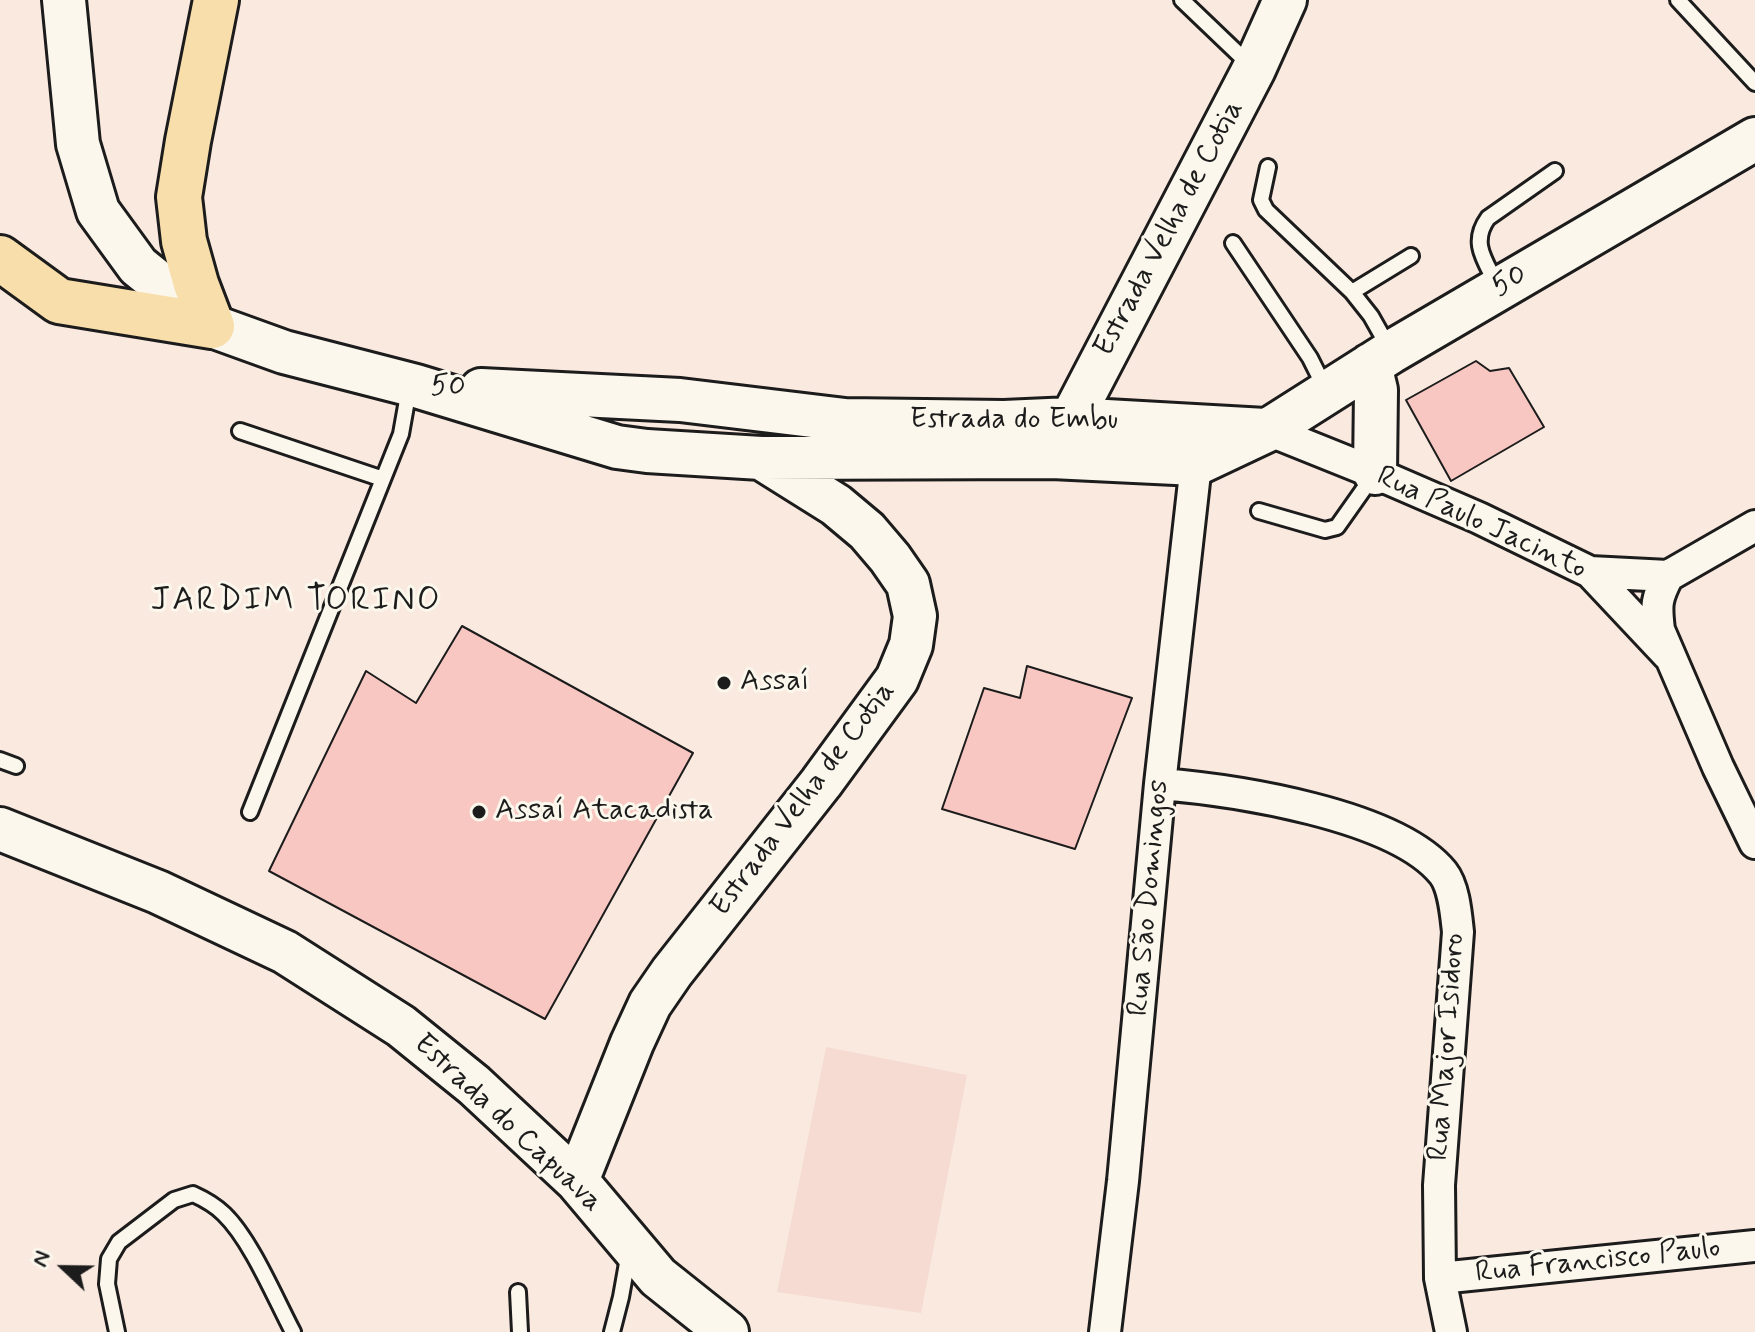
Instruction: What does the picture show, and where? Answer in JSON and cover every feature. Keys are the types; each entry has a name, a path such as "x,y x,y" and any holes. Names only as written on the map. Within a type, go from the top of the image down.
{"highway":[{"path":"212,326 184,241 179,197 216,0"},
{"path":"7,272 59,301 212,326"}],"main road":[{"path":"64,0 78,144 98,211 138,266 212,326 284,352 413,385"},
{"name":"Estrada Velha de Cotia","path":"1052,457 1254,69 1285,0"},
{"name":"50","path":"1268,430 1380,358 1755,139"},
{"path":"1375,473 1376,390 1380,358"},
{"name":"50","path":"413,385 680,400"},
{"name":"50","path":"413,385 617,447 761,458"},
{"path":"617,447 621,428 633,414 659,409 680,400"},
{"name":"Estrada do Embu","path":"680,400 845,420 1004,422 1071,419 1268,430"},
{"path":"761,458 1052,457 1196,464 1268,430"},
{"name":"Estrada Velha de Cotia","path":"577,1181 650,1004 897,679 911,645 915,616 908,584 890,558 867,531 836,505 761,458"},
{"name":"Estrada do Capuava","path":"0,829 158,892 285,952 401,1026 474,1085 577,1181 658,1277 727,1332"},
{"path":"658,1277 677,1332"}],"street":[{"name":"Rua Paulo Jacinto","path":"1268,430 1479,518 1590,572 1668,655"},
{"name":"Rua São Domingos","path":"1105,1332 1125,1165 1160,784 1196,464"},
{"path":"1590,572 1668,576 1755,526"},
{"name":"Rua Paulo Jacinto","path":"1668,576 1658,595 1659,630 1755,843"},
{"name":"Rua Major Isidoro","path":"1160,784 1260,797 1330,814 1389,834 1421,852 1445,875 1456,905 1458,932 1439,1185 1440,1278 1451,1332"},
{"name":"Rua Francisco Paulo","path":"1440,1278 1755,1246"}],"lane":[{"path":"1182,0 1254,69"},
{"path":"1678,0 1755,83"},
{"path":"1268,167 1261,200 1266,210 1352,292 1371,316 1380,358"},
{"path":"1499,288 1483,257 1479,238 1481,228 1488,218 1555,171"},
{"path":"1233,243 1310,358 1327,392"},
{"path":"1352,292 1411,256"},
{"path":"250,812 401,434 413,385"},
{"path":"240,431 383,479"},
{"path":"1259,511 1325,530 1332,529 1337,527 1375,473"},
{"path":"0,760 16,766"},
{"path":"117,1332 107,1284 109,1259 119,1242 174,1200 193,1194 207,1200 225,1215 249,1247 293,1332"},
{"path":"612,1332 630,1244"},
{"path":"518,1292 520,1332"}],"shaded area":[{"path":"826,1047 967,1075 921,1313 777,1292"}],"building":[{"path":"1476,361 1490,371 1509,368 1544,427 1451,481 1406,400"},
{"name":"Assaí Atacadista","path":"462,626 693,753 545,1019 269,871 366,671 416,703"},
{"path":"1027,666 1132,698 1075,849 942,809 984,688 1020,698"}],"place":[{"name":"Assaí","path":"724,683"},
{"name":"Assaí Atacadista","path":"479,812"}],"district":[{"name":"JARDIM TORINO","path":"296,602"}]}
